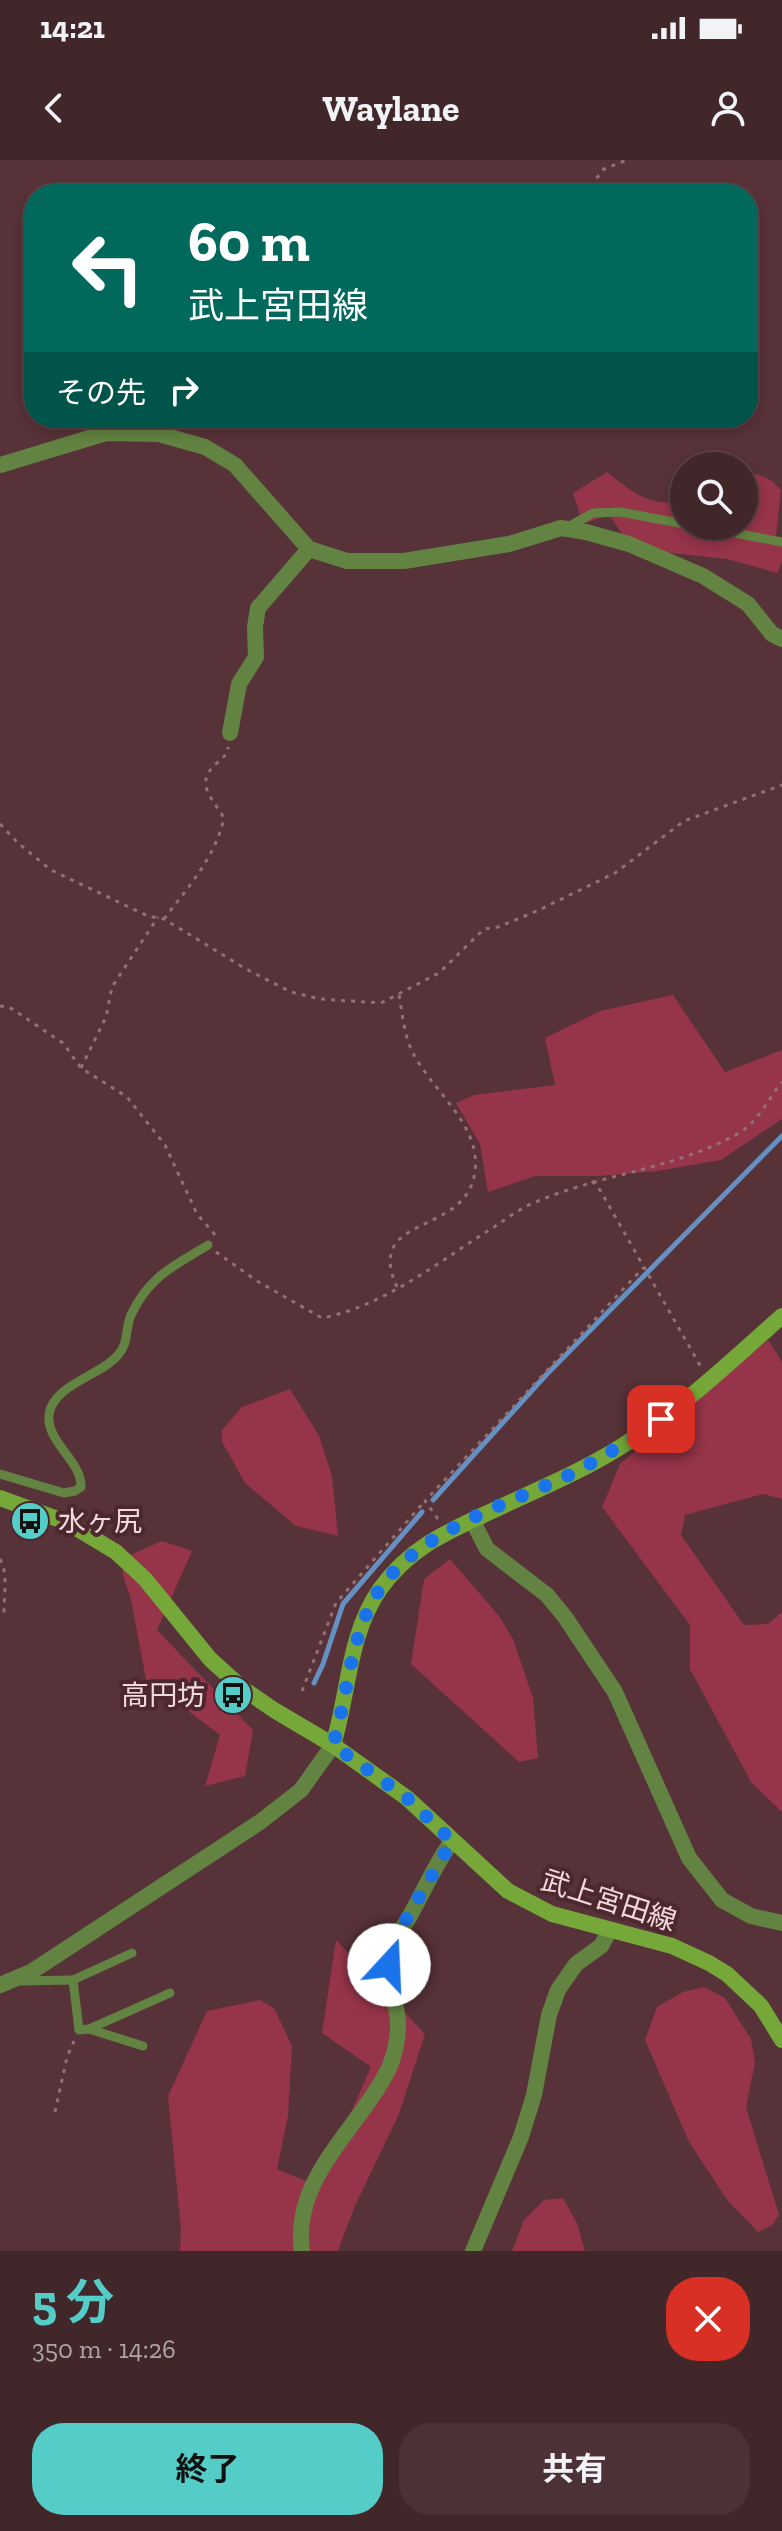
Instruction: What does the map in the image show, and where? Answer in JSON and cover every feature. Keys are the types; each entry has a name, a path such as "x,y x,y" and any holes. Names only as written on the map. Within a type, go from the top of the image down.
{"main road":[{"path":"333,1745 355,1646 372,1603 406,1559 448,1531 622,1446 709,1380 782,1316"},
{"name":"武上宮田線","path":"0,1498 66,1522 116,1552 145,1579 194,1641 228,1676 407,1798 518,1897 552,1914 672,1946 727,1974 761,2006 782,2040"}],"street":[{"path":"0,465 106,433 159,434 205,447 235,465 309,549 347,561 404,561 509,544 565,528 629,544 703,576 748,604 772,634 782,639"},
{"path":"230,733 239,684 256,657 258,608 309,549"},
{"path":"472,1520 487,1549 547,1595 615,1692 689,1858 722,1900 751,1916 782,1923"},
{"path":"5,1983 31,1972 260,1822 301,1790 333,1745"},
{"path":"302,2251 299,2231 307,2195 343,2135 379,2085 393,2057 398,2017 391,1984 390,1947 452,1841"},
{"path":"473,2251 521,2137 534,2095 549,2015 558,1990 576,1964 601,1946 610,1930"}],"lane":[{"path":"565,528 593,513 621,512 670,521"},
{"path":"758,537 782,542"},
{"path":"0,1474 64,1493 81,1487 81,1478 55,1438 49,1415 57,1398 118,1356 127,1340 130,1317 155,1278 208,1245"},
{"path":"5,1983 73,1980 132,1953"},
{"path":"73,1980 84,2030"},
{"path":"84,2030 170,1993"},
{"path":"84,2030 143,2046"}],"path":[{"path":"592,184 604,169 627,160"},
{"path":"164,919 203,868 219,839 224,818 204,784 206,773 227,754 230,733"},
{"path":"0,824 51,870 148,916 164,919 246,969 291,992 320,999 381,1003 439,973 484,929 498,927 537,911 615,873 684,821 782,785"},
{"path":"81,1068 106,1017 112,987 158,917"},
{"path":"397,1287 390,1259 392,1245 405,1234 448,1214 466,1193 475,1174 475,1152 467,1130 410,1047 399,995"},
{"path":"0,1006 9,1007 63,1043 81,1068 127,1097 165,1145 197,1214 219,1239 208,1245 257,1281 322,1318 342,1314 397,1287 528,1205 592,1181 642,1171 742,1131 759,1115 782,1082"},
{"path":"592,1181 709,1380"},
{"path":"302,1691 336,1603 425,1501 644,1269"},
{"path":"425,1501 448,1531"},
{"path":"0,1559 4,1574 4,1612 0,1616"},
{"path":"55,2112 67,2057 84,2030"}],"shaded area":[{"path":"607,472 633,492 651,500 670,502 670,540 758,540 760,475 781,490 776,536 782,538 782,562 777,573 727,559 633,549 609,515 583,524 573,493"},
{"path":"673,995 725,1072 782,1050 782,1119 721,1160 657,1171 600,1176 535,1176 488,1192 480,1144 456,1103 474,1095 555,1085 545,1038 600,1011"},
{"path":"768,1340 782,1362 782,1499 763,1494 685,1515 681,1535 744,1625 768,1624 782,1612 782,1812 751,1782 690,1669 690,1625 602,1507 620,1464"},
{"path":"290,1389 319,1436 332,1476 338,1536 296,1526 245,1483 222,1442 222,1430 242,1407"},
{"path":"162,1541 192,1551 157,1630 253,1730 245,1776 205,1786 220,1735 146,1679 131,1600 122,1572 130,1555"},
{"path":"450,1559 499,1616 513,1639 533,1698 538,1758 519,1762 411,1664 424,1579"},
{"path":"336,1940 425,2034 399,2114 354,2208 338,2251 180,2251 181,2229 168,2096 207,2011 260,2000 274,2008 292,2046 288,2116 277,2169 318,2186 371,2067 322,2033"},
{"path":"704,1987 725,1998 751,2039 755,2063 746,2107 779,2215 772,2225 758,2232 728,2201 689,2142 645,2040 657,2007 683,1992"},
{"path":"563,2198 577,2223 585,2251 512,2251 524,2220 544,2200"}],"waterway":[{"path":"433,1500 546,1375 782,1136"},
{"path":"314,1683 343,1604 422,1512"}],"place":[{"name":"水ヶ尻","path":"30,1521"},
{"name":"高円坊","path":"233,1695"}],"route":[{"path":"389,1965 390,1947 452,1841 422,1810 333,1745 355,1646 372,1603 406,1559 428,1542 569,1474 622,1446 661,1419"}]}
